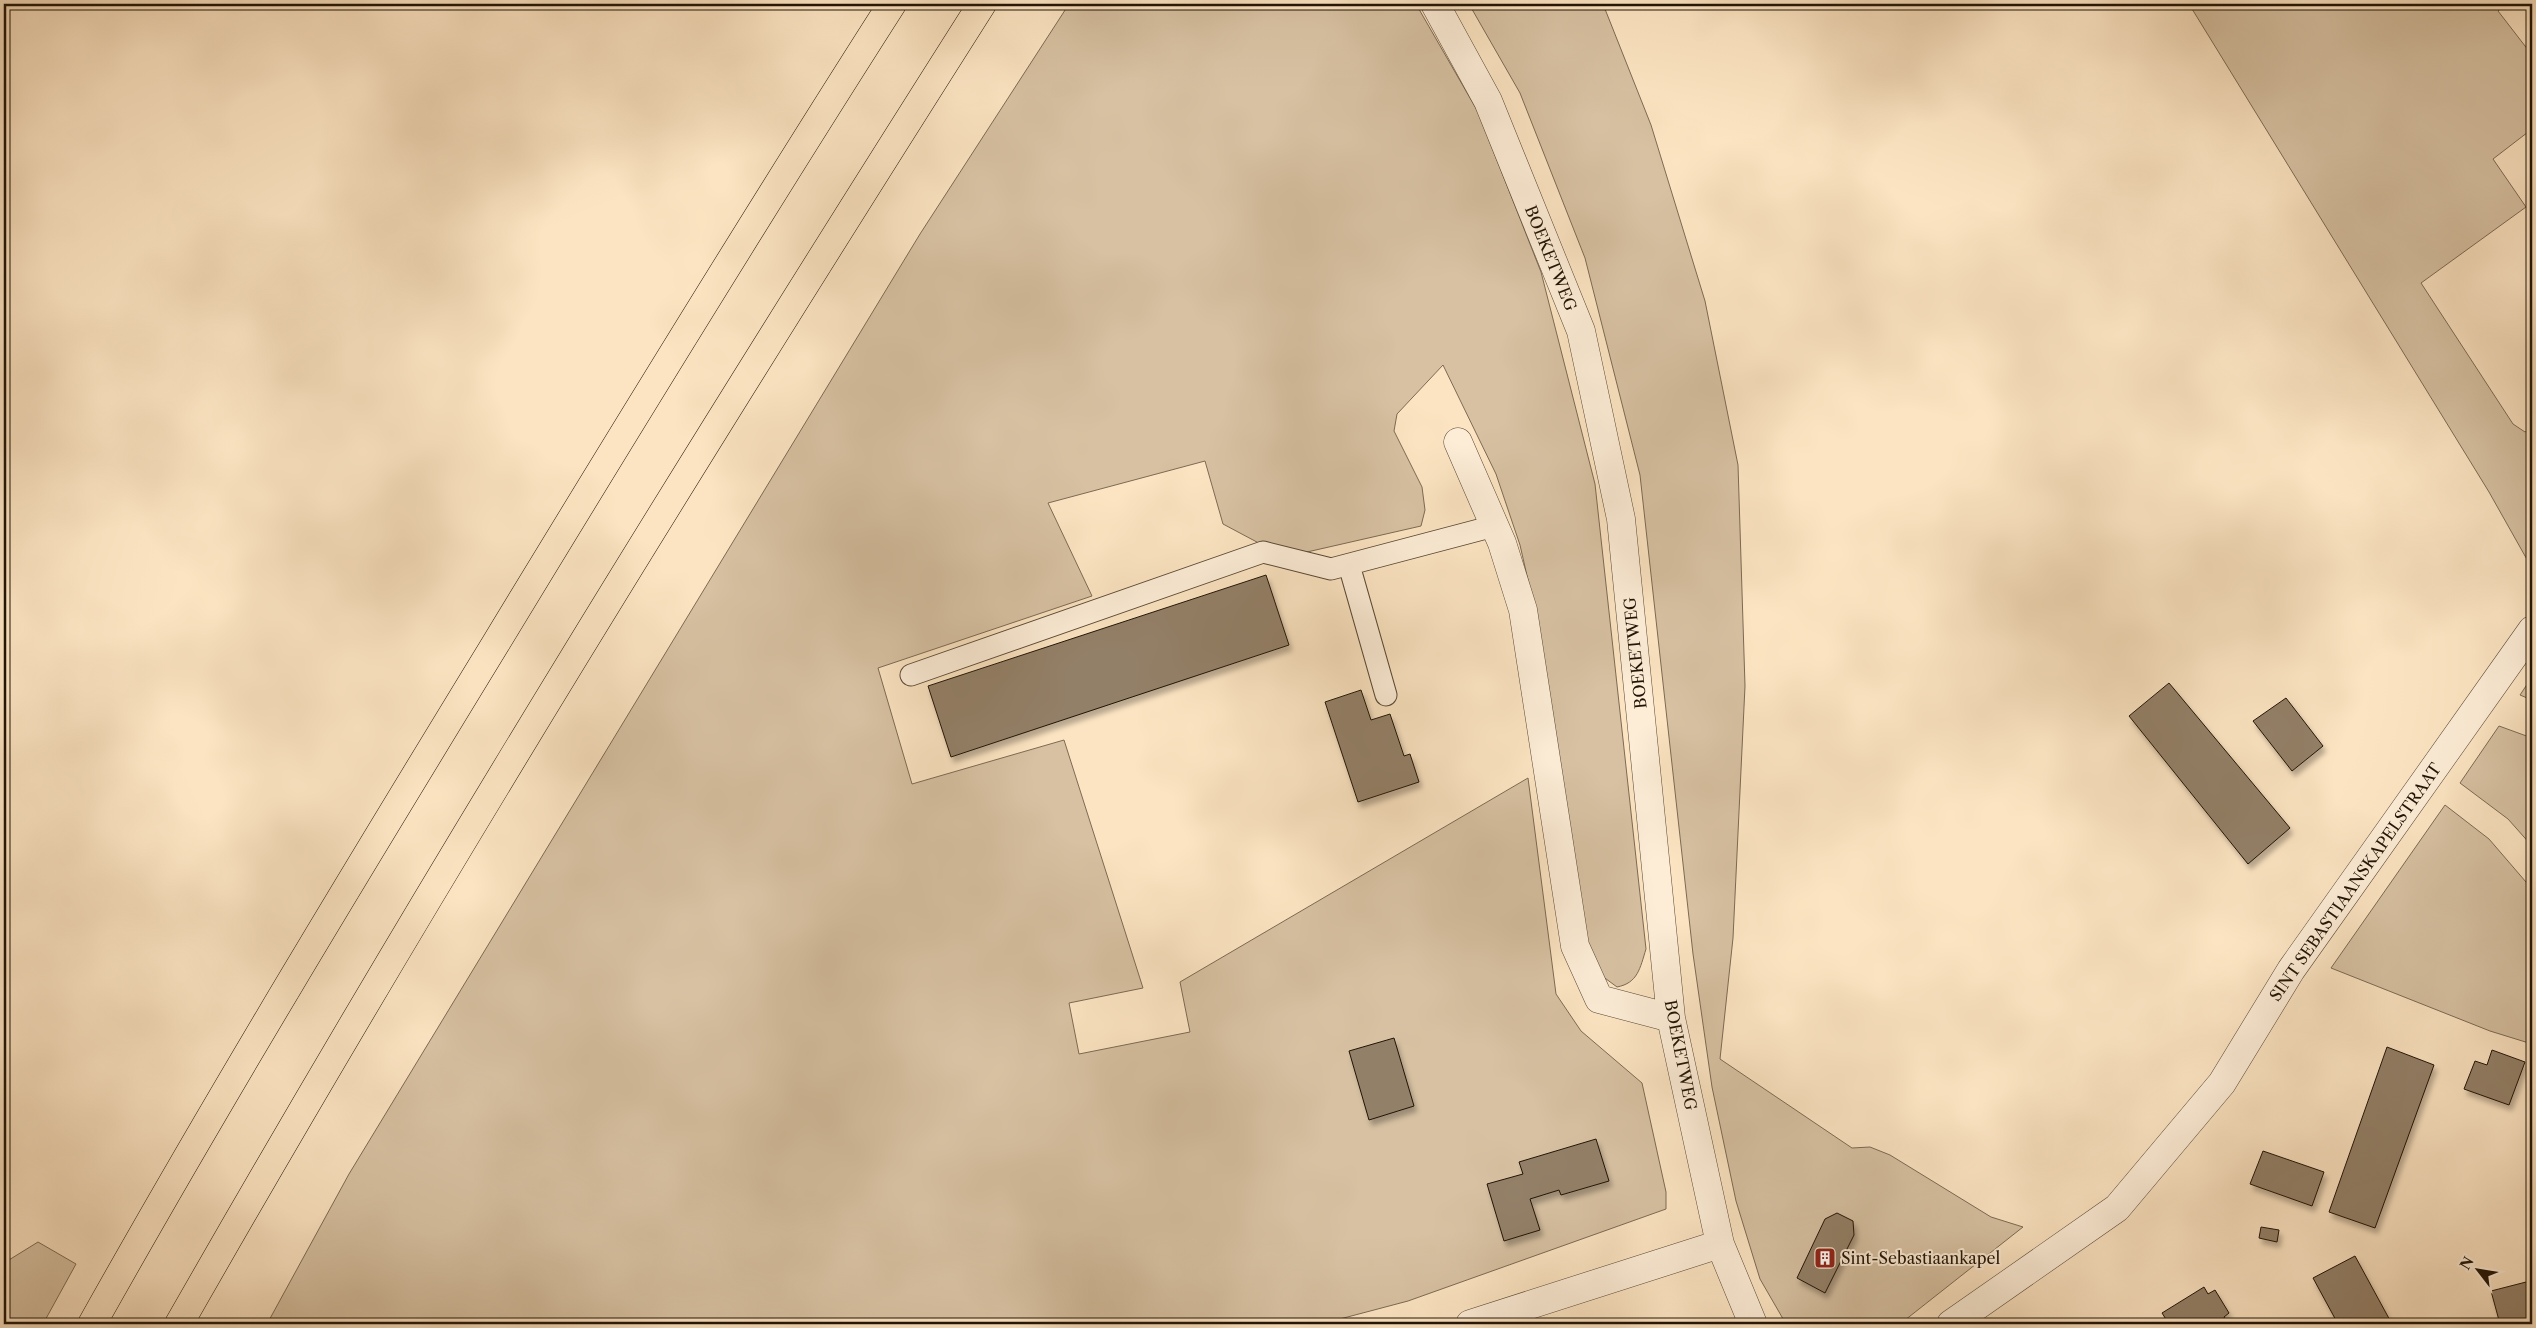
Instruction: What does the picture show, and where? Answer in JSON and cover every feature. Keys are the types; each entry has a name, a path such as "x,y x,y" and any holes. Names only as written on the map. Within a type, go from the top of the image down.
{"highway":[{"path":"92,1324 143,1233 367,854 758,214 892,4"},
{"path":"179,1324 419,914 618,584 982,4"}],"street":[{"name":"BOEKETWEG","path":"1435,4 1488,101 1581,331 1621,519 1672,1018 1720,1244 1753,1324"},
{"path":"1458,442 1494,526 1523,610 1575,946 1599,999 1672,1018"},
{"name":"SINT SEBASTIAANSKAPELSTRAAT","path":"1951,1324 2116,1208 2222,1083 2291,970 2532,630"},
{"path":"1470,1324 1720,1244"}],"lane":[{"path":"911,675 1264,552 1331,569 1494,526"},
{"path":"1349,565 1386,695"}],"shaded area":[{"path":"1069,4 1416,4 1478,112 1541,272 1595,484 1646,949 1637,974 1630,982 1624,985 1617,987 1590,967 1538,624 1520,545 1496,474 1443,365 1397,414 1394,431 1422,487 1425,510 1421,526 1285,557 1223,524 1205,461 1048,503 1092,596 878,668 912,784 1064,740 1143,988 1069,1003 1079,1054 1190,1032 1180,982 1528,778 1556,994 1581,1031 1642,1083 1666,1192 1666,1209 1408,1301 1321,1324 267,1324 349,1174 920,234"},
{"path":"1469,4 1603,4 1651,125 1705,301 1738,465 1745,686 1733,938 1720,1059 1852,1148 1870,1147 1890,1155 1991,1217 2023,1227 1900,1324 1786,1324 1760,1279 1736,1201 1712,1087 1693,954 1640,475 1585,258 1520,93"},
{"path":"2189,4 2506,4 2498,11 2532,55 2532,129 2493,159 2526,207 2421,283 2513,424 2525,432 2532,427 2532,559 2529,563 2489,492"},
{"path":"2532,677 2532,700 2520,695"},
{"path":"2499,726 2532,738 2532,846 2508,819 2460,783"},
{"path":"2445,805 2489,839 2532,889 2532,1044 2490,1031 2331,968"},
{"path":"38,1242 76,1264 43,1324 4,1324 4,1263"}],"building":[{"path":"1266,575 1289,645 951,757 928,686"},
{"path":"2169,683 2290,828 2248,864 2129,716"},
{"path":"1361,690 1371,720 1390,714 1404,756 1410,754 1419,782 1358,802 1325,702"},
{"path":"2286,698 2323,746 2292,771 2253,721"},
{"path":"1394,1038 1414,1106 1369,1120 1349,1051"},
{"path":"2387,1047 2434,1065 2375,1228 2329,1212"},
{"path":"2492,1050 2525,1062 2509,1105 2464,1089 2475,1061 2487,1065"},
{"path":"1596,1139 1609,1181 1561,1195 1559,1190 1530,1199 1540,1230 1504,1241 1487,1184 1523,1174 1519,1162"},
{"path":"2263,1151 2324,1172 2312,1206 2250,1184"},
{"name":"Sint-Sebastiaankapel","path":"1837,1213 1853,1221 1854,1235 1825,1293 1797,1278 1825,1219"},
{"path":"2261,1227 2279,1230 2277,1242 2259,1238"},
{"path":"2355,1256 2392,1324 2338,1324 2313,1278"},
{"path":"2530,1281 2532,1324 2500,1324 2491,1291"},
{"path":"2204,1287 2208,1294 2215,1290 2229,1313 2224,1317 2227,1323 2233,1319 2236,1324 2169,1324 2162,1313"}],"place":[{"name":"Sint-Sebastiaankapel","path":"1825,1258"}]}
